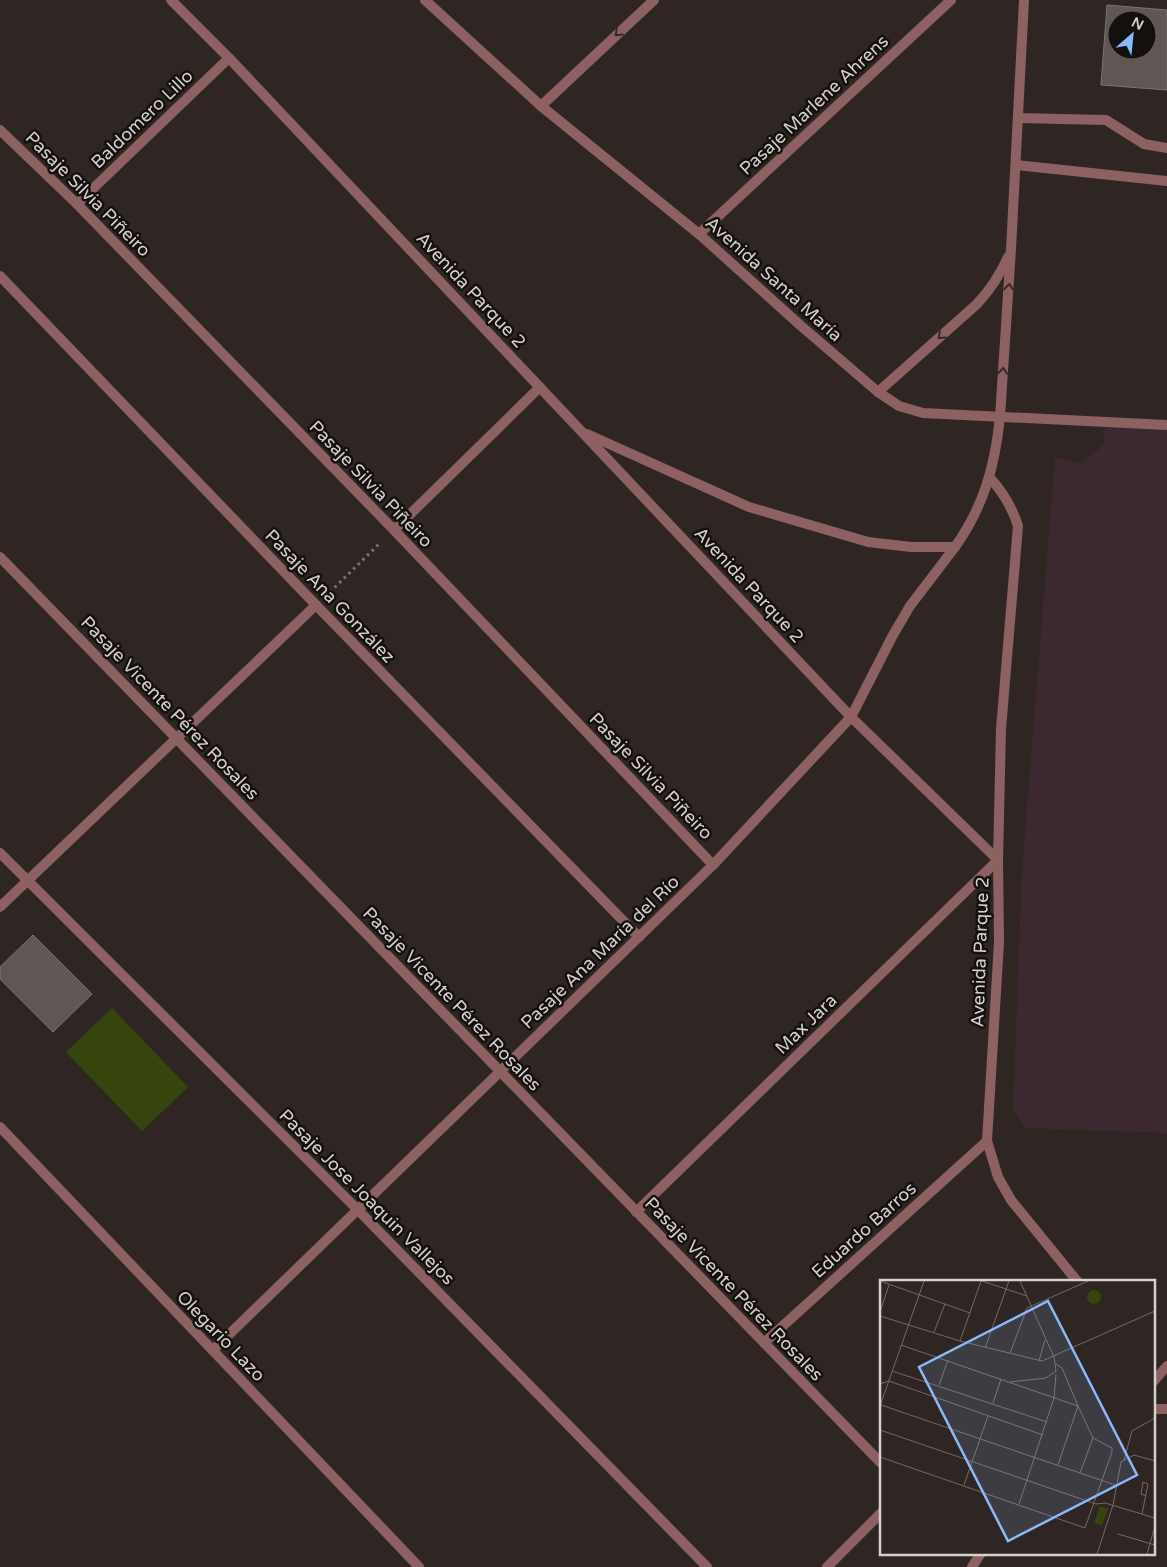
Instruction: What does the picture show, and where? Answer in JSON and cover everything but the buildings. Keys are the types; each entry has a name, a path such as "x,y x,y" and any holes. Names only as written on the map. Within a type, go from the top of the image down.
{"street":[{"name":"Avenida Parque 2","path":"171,0 229,58 851,717 998,860 999,942 986,1141 998,1177 1011,1200 1076,1280"},
{"name":"Avenida Santa María","path":"425,0 541,106 700,234 800,325 878,392 899,406 924,413 1167,425"},
{"path":"541,106 654,0"},
{"name":"Pasaje Marlene Ahrens","path":"700,234 951,0"},
{"name":"Pasaje Ana María del Río","path":"213,1350 713,865 851,717 910,606 966,531 979,507 990,478 997,448 1011,249 1024,0"},
{"name":"Baldomero Lillo","path":"77,204 229,58"},
{"path":"1018,118 1106,120 1144,144 1167,148"},
{"name":"Pasaje Silvia Piñeiro","path":"0,130 77,204 394,530 713,865"},
{"path":"1016,165 1167,181"},
{"path":"878,392 977,304 1001,274 1011,249"},
{"name":"Pasaje Ana González","path":"0,276 638,937"},
{"path":"394,530 540,387"},
{"path":"582,431 750,507 868,542 911,547 955,547"},
{"path":"990,478 1005,495 1013,510 1018,526 1001,729 998,860"},
{"name":"Pasaje Vicente Pérez Rosales","path":"0,557 880,1462"},
{"path":"0,907 177,740 316,605"},
{"name":"Pasaje Jose Joaquin Vallejos","path":"0,853 358,1210 707,1567"},
{"name":"Max Jara","path":"636,1212 998,860"},
{"name":"Olegario Lazo","path":"0,1126 419,1567"},
{"name":"Eduardo Barros","path":"764,1343 986,1141"},
{"path":"1154,1381 1167,1366"},
{"path":"1154,1410 1167,1409"},
{"path":"827,1567 880,1514"}],"path":[{"path":"316,605 394,530"}],"shaded area":[{"path":"1104,422 1167,426 1167,1133 1025,1128 1013,1108 1022,870 1055,458 1083,463 1104,444"}],"green space":[{"path":"112,1008 188,1087 142,1131 66,1052"}]}
